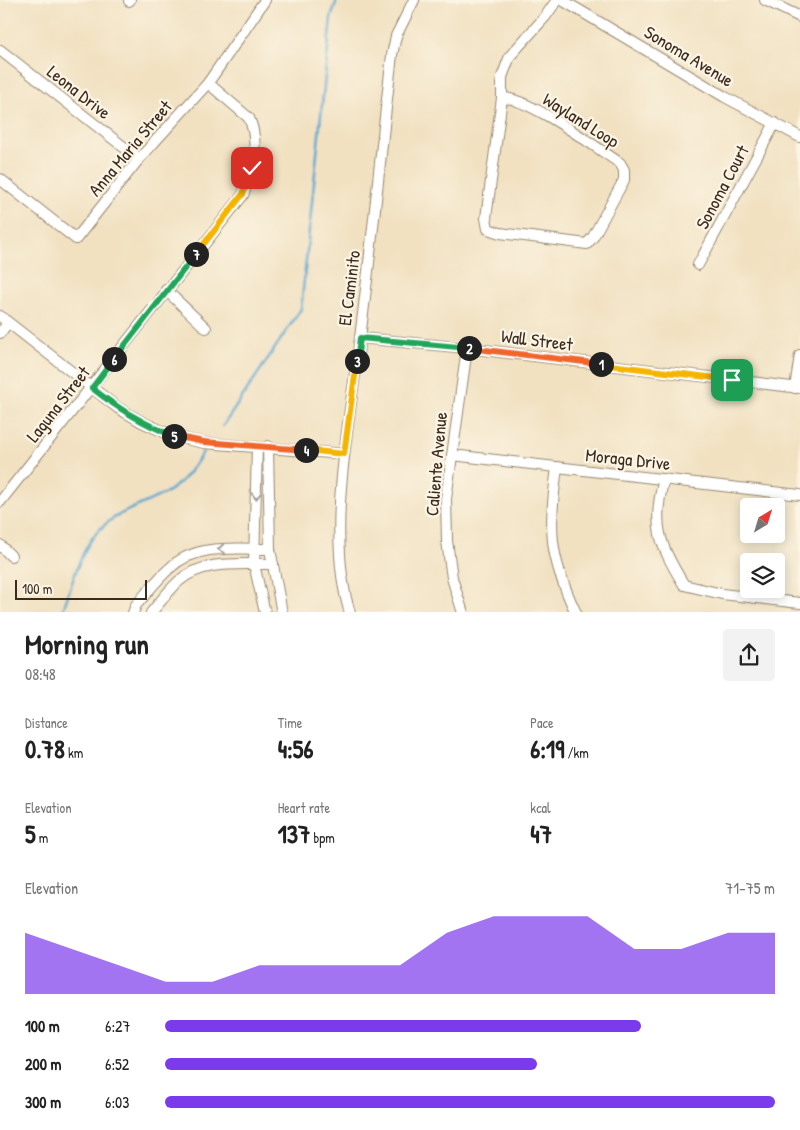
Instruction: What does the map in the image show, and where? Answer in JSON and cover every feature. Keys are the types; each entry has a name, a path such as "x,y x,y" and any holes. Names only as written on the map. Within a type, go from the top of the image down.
{"street":[{"name":"Anna Maria Street","path":"0,179 76,238 139,159 208,84 265,0"},
{"name":"El Caminito","path":"350,612 342,575 340,531 344,454 360,338 392,55 396,36 414,0"},
{"name":"Wayland Loop","path":"502,98 512,98 531,107 620,163 624,170 624,180 593,237 587,244 488,230 486,218 502,98 502,78 510,56 545,17 557,0"},
{"name":"Sonoma Avenue","path":"562,0 725,97 800,137"},
{"path":"766,0 798,12"},
{"name":"Leona Drive","path":"0,50 139,159"},
{"name":"Laguna Street","path":"0,502 92,388 166,290 243,194 252,168 256,138 249,118 208,84"},
{"name":"Sonoma Court","path":"698,265 775,123"},
{"path":"166,290 206,328"},
{"path":"0,333 4,319 126,413 173,436 204,442 344,454"},
{"name":"Wall Street","path":"360,338 466,348 798,388"},
{"name":"Caliente Avenue","path":"462,612 452,578 447,541 446,499 466,348"},
{"path":"798,388 800,355"},
{"path":"268,446 270,549 282,612"},
{"path":"257,447 254,564 265,612"},
{"name":"Moraga Drive","path":"452,454 800,495"},
{"path":"557,467 552,504 554,558 576,612"},
{"path":"664,479 657,514 659,537 670,562 684,585 722,594 800,603"},
{"path":"0,545 11,556"},
{"path":"133,612 136,605 171,567 194,554 220,548 270,549"},
{"path":"151,612 180,580 198,569 223,564 273,564"}],"waterway":[{"path":"223,426 301,309 331,18 337,0"},
{"path":"62,612 81,557 100,529 115,517 159,497 173,488 188,474 203,452"}],"route":[{"path":"252,168 243,194 166,290 92,388 118,408 142,422 173,436 204,442 344,454 360,338 466,348 732,380"}]}
